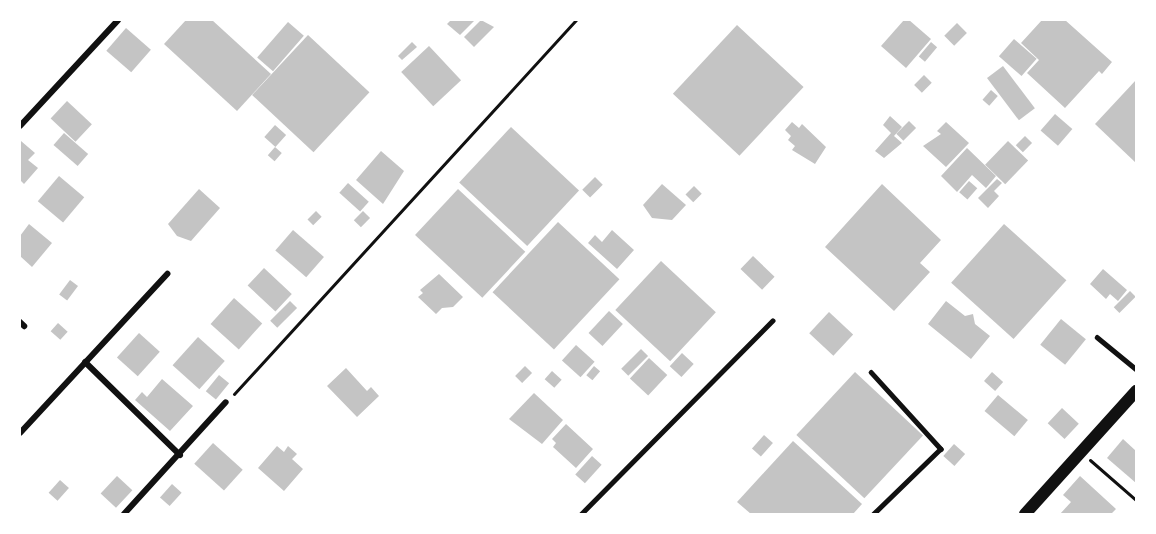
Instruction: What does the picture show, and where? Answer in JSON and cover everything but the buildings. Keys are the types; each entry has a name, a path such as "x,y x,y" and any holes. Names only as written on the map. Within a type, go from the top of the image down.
{"main road":[{"path":"1025,514 1137,391"}],"street":[{"path":"20,126 118,20"},
{"path":"20,433 166,274"},
{"path":"86,362 180,455"},
{"path":"124,514 226,402"}],"lane":[{"path":"581,514 772,321"},
{"path":"1097,337 1137,369"},
{"path":"871,372 941,449 874,514"}],"path":[{"path":"226,402 576,20"},
{"path":"1081,452 1137,500"}]}
